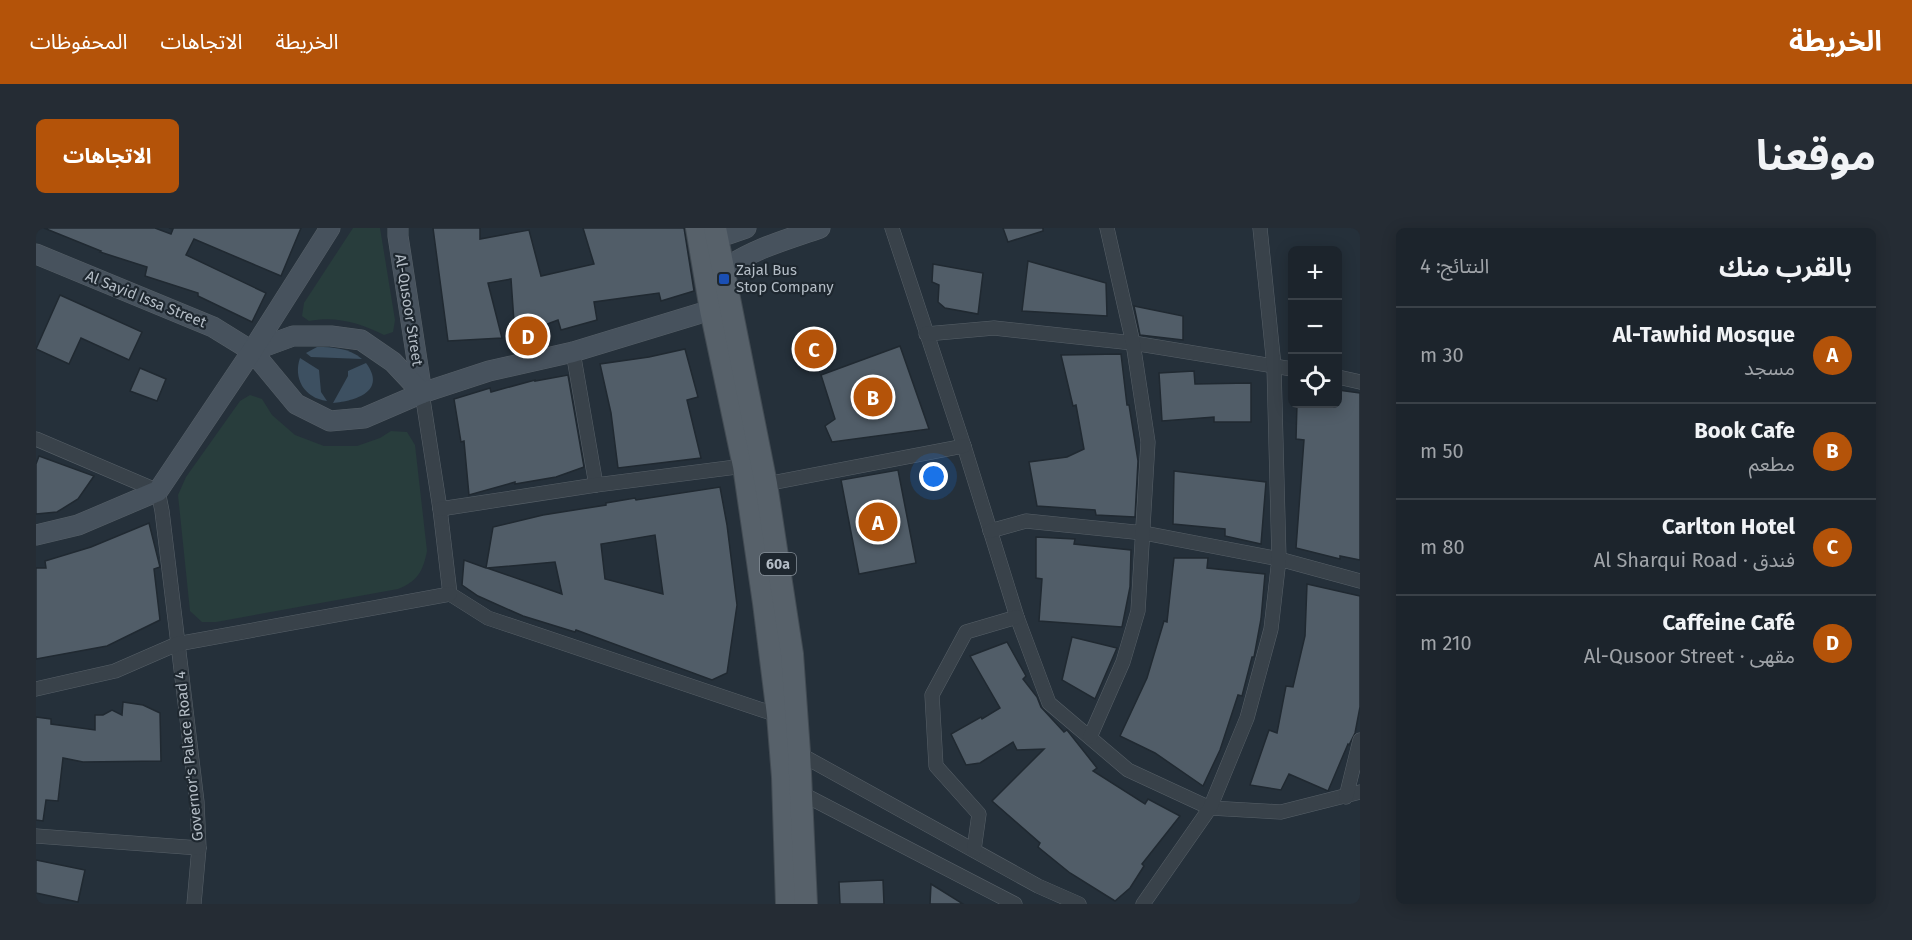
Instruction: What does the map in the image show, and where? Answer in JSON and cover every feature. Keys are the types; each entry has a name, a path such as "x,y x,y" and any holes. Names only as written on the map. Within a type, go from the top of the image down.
{"main road":[{"name":"60a","path":"697,228 713,265 766,484 792,654 787,717"},
{"name":"60a","path":"716,233 711,310 744,466 764,603 787,717 792,791 806,904"},
{"name":"60a","path":"788,904 792,791"}],"street":[{"path":"36,535 78,525 158,491 252,351 330,228"},
{"name":"Al-Qusoor Street","path":"398,228 422,393"},
{"path":"716,233 746,228"},
{"path":"713,265 738,260 759,249 820,228"},
{"path":"891,228 964,446 1017,617 1050,703 1128,770 1210,808 1281,813 1360,792"},
{"path":"1090,738 1123,662 1138,611 1148,442 1132,343 1107,228"},
{"path":"1143,904 1210,808 1247,718 1271,629 1279,559 1274,366 1260,228"},
{"name":"Al Sayid Issa Street","path":"36,254 213,327 252,351 296,405 330,421 364,418 422,393 489,371 573,352 711,310"},
{"path":"926,334 994,328 1132,343 1288,368"},
{"path":"252,351 293,336 331,336 360,340 393,362 422,393 440,509 450,594"},
{"path":"573,352 596,485"},
{"path":"1342,379 1360,382"},
{"path":"36,439 158,491"},
{"path":"766,484 964,446"},
{"path":"440,509 596,485 744,466"},
{"name":"Governor's Palace Road 4","path":"158,491 197,802 199,848 194,904"},
{"path":"990,531 1026,521 1144,533 1279,559 1360,581"},
{"path":"36,689 115,670 177,644 450,594 488,618 787,717"},
{"path":"974,850 979,814 936,766 932,695 966,632 1017,617"},
{"path":"1346,797 1360,740"},
{"path":"790,752 1038,886 1079,904"},
{"path":"792,791 1001,900 1015,904"},
{"path":"36,836 199,848"}],"green space":[{"path":"353,228 380,228 395,320 393,332 384,335 348,322 329,319 309,321 302,316 304,303"},
{"path":"250,395 262,399 272,415 295,435 324,446 357,446 380,438 391,431 407,432 415,445 427,551 424,564 415,579 398,589 216,622 202,622 190,611 178,495 186,477 240,401"}],"water":[{"path":"317,347 346,350 362,359 311,357 306,353"},
{"path":"300,358 319,370 321,392 327,401 312,396 302,386 298,373"},
{"path":"366,363 372,373 371,387 359,397 333,403 348,376 348,371"}],"building":[{"path":"44,228 155,228 171,234 173,229 169,228 301,228 281,276 194,239 186,255 266,293 252,322 198,296 198,293 145,276 147,267 100,252"},
{"path":"433,228 480,228 480,239 529,230 541,276 594,264 583,228 684,228 694,291 661,301 659,293 594,302 597,320 561,330 558,320 515,336 511,279 488,283 502,338 448,341"},
{"path":"1003,228 1043,228 1043,231 1008,242"},
{"path":"1028,261 1106,283 1107,316 1022,311"},
{"path":"933,264 983,273 978,314 945,308 938,302 939,285 932,282"},
{"path":"60,295 142,332 129,360 81,338 69,364 36,349"},
{"path":"1134,306 1183,316 1183,340 1140,335"},
{"path":"900,346 929,429 832,442 825,426 835,419 821,375"},
{"path":"685,349 698,397 687,400 701,458 618,468 611,413 600,364"},
{"path":"1121,354 1127,405 1129,405 1138,461 1135,517 1096,515 1095,510 1037,506 1029,462 1067,457 1084,449 1076,405 1073,406 1061,355"},
{"path":"140,368 166,379 157,401 130,391"},
{"path":"1194,371 1195,384 1251,383 1251,422 1214,422 1214,417 1162,421 1159,373"},
{"path":"568,375 584,467 556,477 515,484 515,482 469,495 464,441 461,442 454,399 490,388 491,392 535,380"},
{"path":"1342,391 1360,393 1360,560 1340,556 1340,559 1296,548 1304,440 1296,439 1297,408 1342,408"},
{"path":"39,456 94,476 78,499 57,512 36,514 36,464"},
{"path":"898,470 916,563 859,574 841,480"},
{"path":"1174,471 1266,482 1261,544 1225,536 1225,529 1173,524"},
{"path":"720,487 737,605 727,673 712,680 576,630 575,632 523,616 478,596 462,585 464,560 486,568 493,527 543,515 606,505 606,503 635,498 636,500","holes":["655,535 663,594 605,579 601,544","555,562 562,594 487,568"]},
{"path":"149,523 160,567 154,569 160,620 107,646 36,659 36,568 46,568 45,561 91,547"},
{"path":"1036,537 1075,539 1074,544 1131,550 1130,587 1122,627 1039,621 1042,579 1036,578"},
{"path":"1174,558 1208,558 1207,568 1265,574 1261,619 1254,657 1252,657 1242,696 1238,695 1220,750 1203,786 1155,753 1120,736 1147,678 1164,621 1167,622"},
{"path":"1307,584 1360,596 1360,707 1355,733 1328,791 1289,774 1281,790 1250,785 1269,730 1277,733 1286,686 1293,687 1305,636"},
{"path":"1072,637 1117,648 1095,699 1062,680"},
{"path":"1007,642 1026,676 1023,679 1037,697 1041,707 1064,732 1067,730 1097,768 1093,771 1145,804 1148,799 1180,816 1142,864 1144,866 1130,888 1115,901 1070,873 1038,847 1040,843 992,801 1044,749 1017,750 1013,742 980,763 966,765 951,734 1000,708 970,656"},
{"path":"123,702 143,705 160,713 161,761 83,762 63,758 58,801 46,800 43,821 36,820 36,717 51,719 51,724 95,730 95,715 103,715 112,710 122,715"},
{"path":"36,860 85,870 78,902 36,893"},
{"path":"883,880 884,904 840,904 839,882"},
{"path":"931,884 963,904 930,904"}],"place":[{"name":"Zajal Bus Stop Company","path":"724,279"},
{"name":"Caffeine Café","path":"528,336"},
{"name":"Carlton Hotel","path":"814,349"},
{"name":"Book Cafe","path":"873,397"},
{"name":"Al-Tawhid Mosque","path":"878,522"}]}
